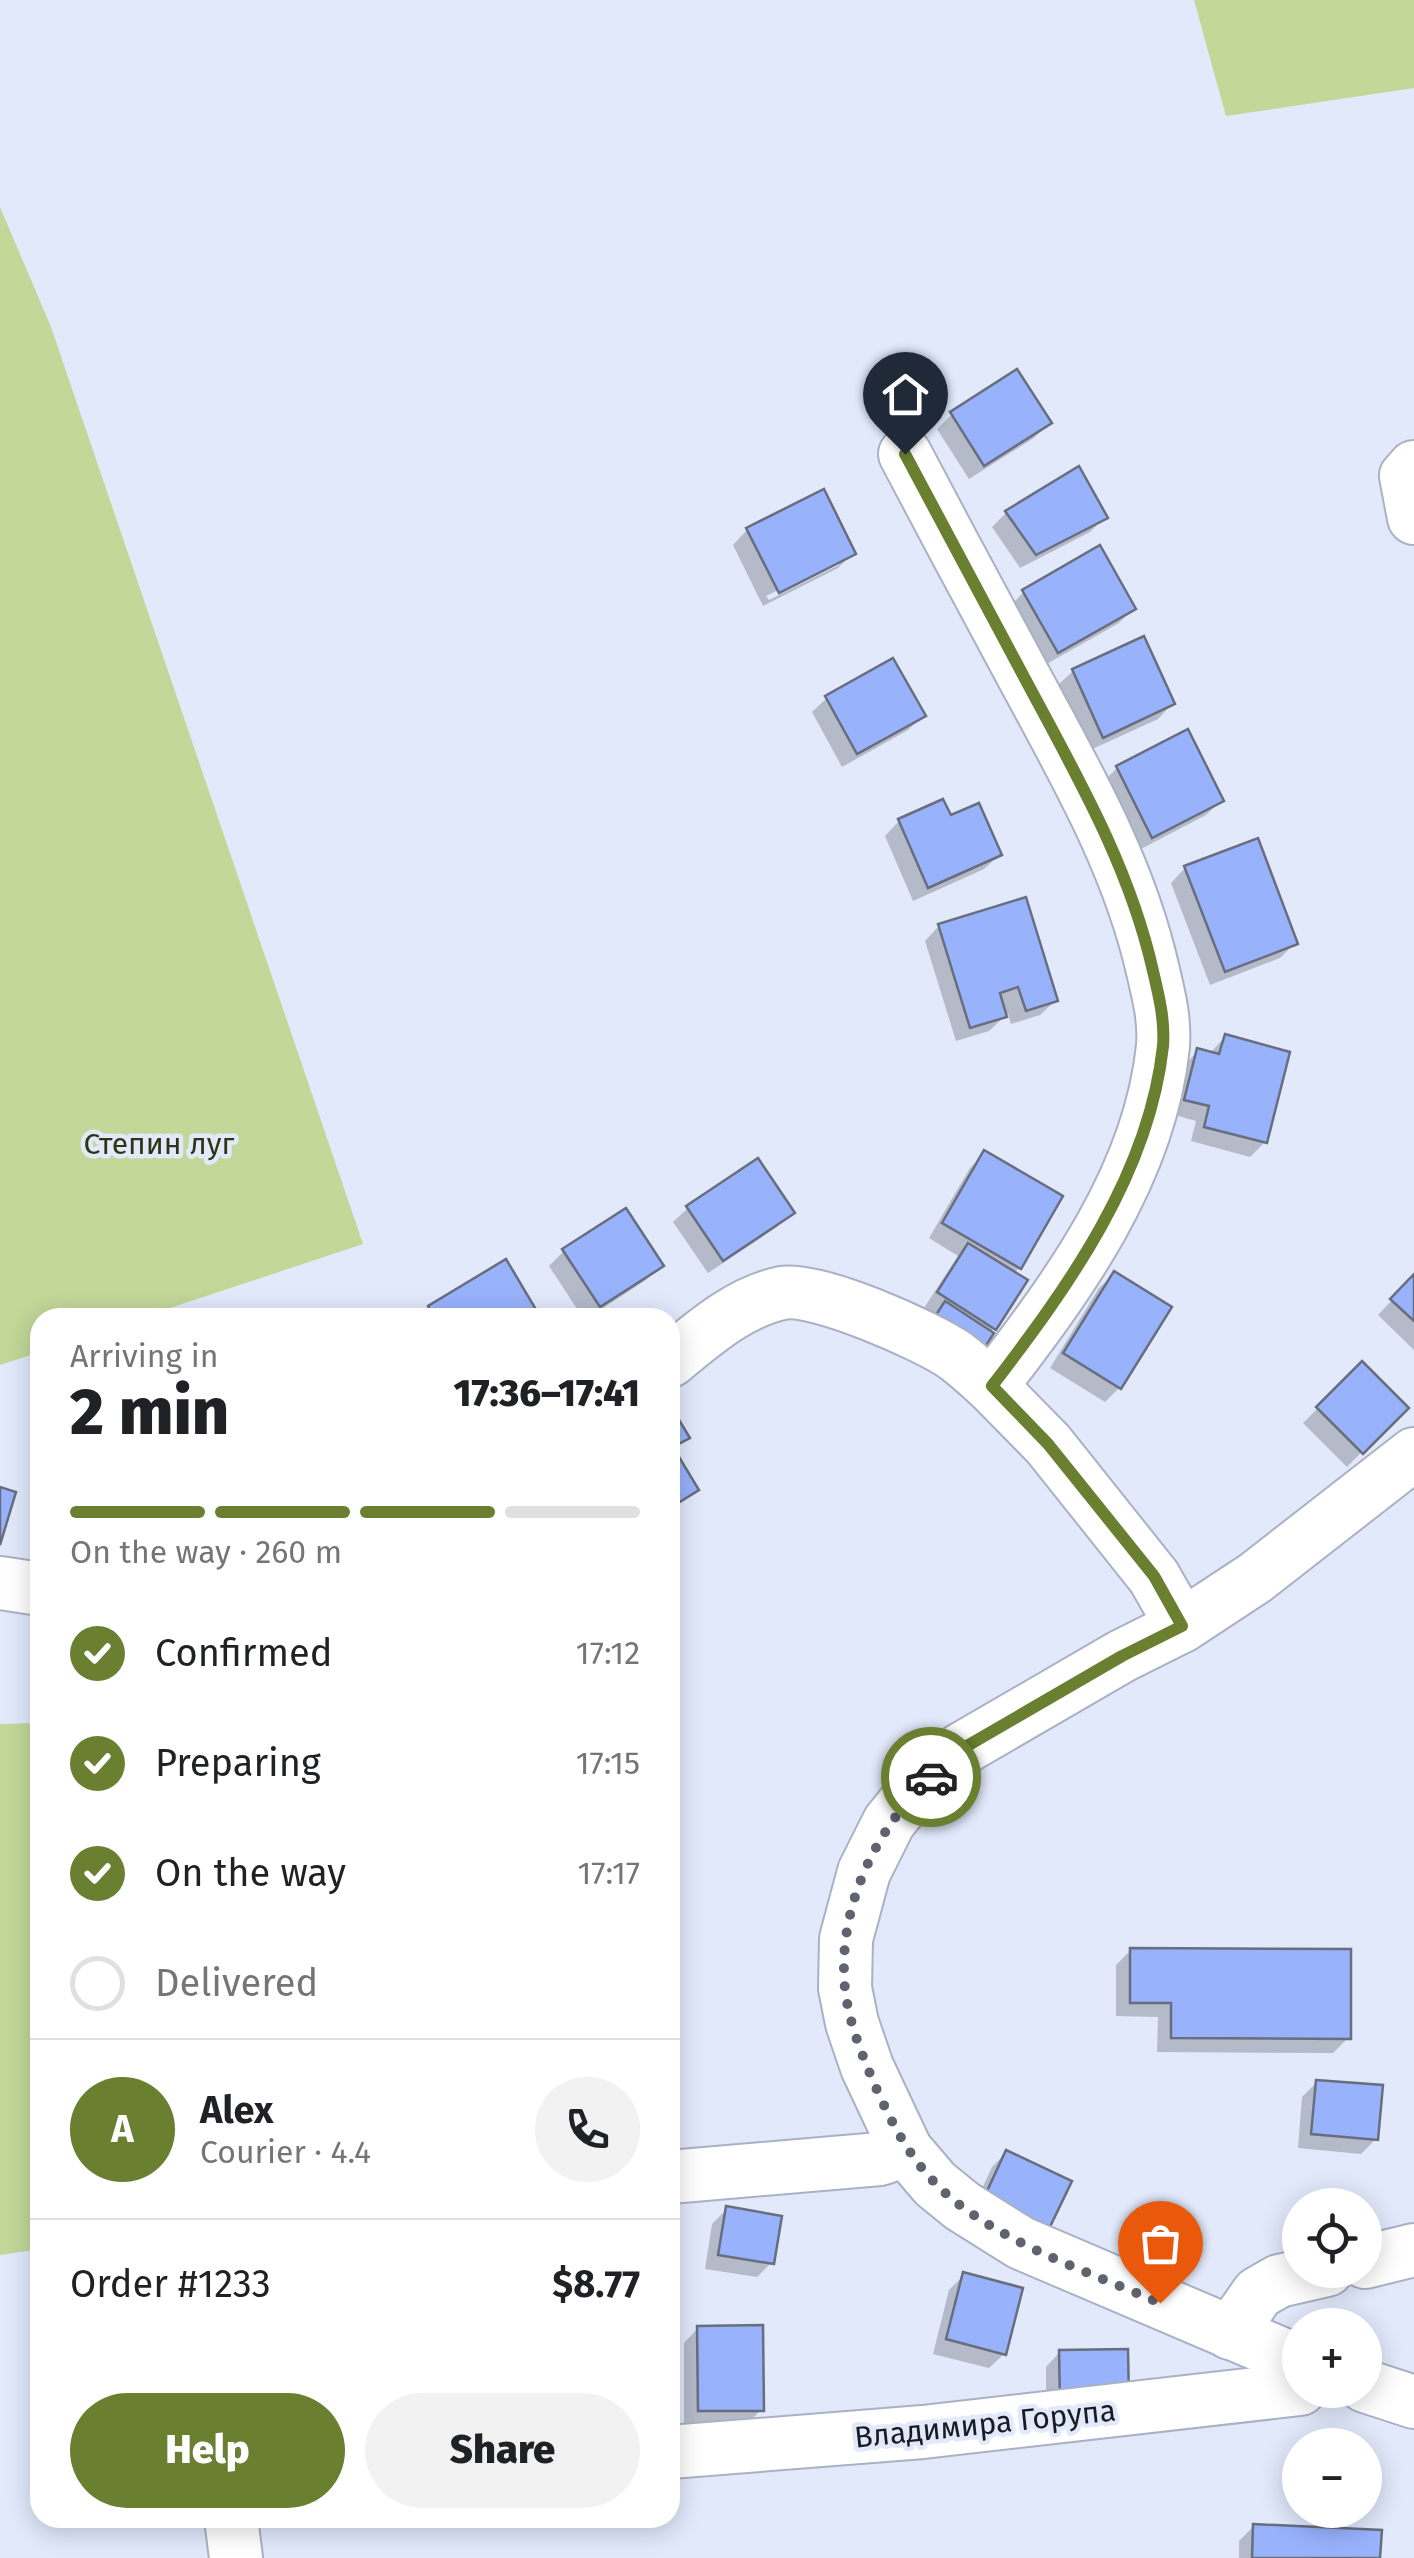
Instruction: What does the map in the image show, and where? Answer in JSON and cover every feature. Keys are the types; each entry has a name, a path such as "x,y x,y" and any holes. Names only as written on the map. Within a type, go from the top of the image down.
{"street":[{"path":"905,454 1096,810 1128,886 1162,1012 1163,1045 1156,1082 1130,1167 1078,1270 992,1386"},
{"path":"1414,467 1406,476 1414,518"},
{"path":"680,1352 753,1303 786,1292 810,1294 953,1354 992,1386 1048,1444 1154,1576 1182,1626"},
{"path":"1282,2355 1021,2243 935,2184 906,2150 867,2066 852,2023 845,1988 849,1924 876,1845 910,1796 960,1750 1122,1656 1182,1626 1255,1578 1414,1454"},
{"path":"0,1583 30,1588"},
{"path":"680,2176 880,2159 906,2150"},
{"path":"1382,2258 1414,2250"},
{"path":"1230,2333 1258,2293 1282,2280"},
{"name":"Владимира Горупа","path":"680,2451 942,2430 1282,2391"},
{"path":"1382,2392 1414,2402"},
{"path":"232,2528 236,2558"}],"green space":[{"path":"1194,0 1414,0 1414,88 1226,116"},
{"name":"Степин луг","path":"0,207 51,327 363,1244 170,1308 30,1308 30,1355 0,1365"},
{"path":"30,1723 30,2250 0,2255 0,1724"}],"building":[{"path":"1017,369 1052,423 984,466 950,412"},
{"path":"1079,466 1108,518 1036,555 1005,511"},
{"path":"824,489 856,554 779,593 746,528"},
{"path":"1100,545 1136,609 1058,653 1022,590"},
{"path":"1144,636 1175,704 1103,738 1072,669"},
{"path":"893,658 926,716 857,754 825,696"},
{"path":"1188,729 1224,801 1152,838 1116,766"},
{"path":"943,799 951,815 979,803 1002,855 928,888 898,819"},
{"path":"1258,838 1298,944 1225,972 1184,866"},
{"path":"1026,897 1058,1001 1026,1011 1018,987 1000,993 1007,1017 970,1028 938,924"},
{"path":"1225,1034 1290,1052 1267,1143 1204,1127 1209,1106 1184,1100 1197,1048 1219,1054"},
{"path":"984,1150 1063,1196 1021,1269 942,1223"},
{"path":"758,1158 795,1213 723,1261 686,1206"},
{"path":"626,1208 664,1266 600,1307 562,1249"},
{"path":"968,1243 1028,1280 996,1330 937,1292"},
{"path":"506,1259 535,1308 429,1308"},
{"path":"1114,1271 1172,1307 1121,1389 1063,1353"},
{"path":"1414,1274 1414,1321 1390,1299"},
{"path":"945,1301 994,1333 982,1352 932,1321"},
{"path":"1362,1361 1409,1408 1363,1454 1316,1407"},
{"path":"680,1422 690,1438 680,1443"},
{"path":"680,1459 699,1490 680,1502"},
{"path":"0,1487 16,1492 0,1545"},
{"path":"1130,1948 1351,1949 1351,2039 1171,2038 1171,2003 1130,2003"},
{"path":"1316,2080 1383,2085 1378,2140 1311,2134"},
{"path":"1006,2150 1072,2181 1047,2233 982,2202"},
{"path":"726,2206 782,2216 774,2264 718,2255"},
{"path":"963,2272 1023,2288 1006,2355 946,2339"},
{"path":"763,2325 764,2411 698,2411 697,2326"},
{"path":"1128,2349 1129,2400 1060,2401 1059,2350"},
{"path":"1253,2524 1382,2530 1380,2558 1252,2558"}],"way so far":[{"path":"931,1777 910,1796 876,1845 856,1895 846,1940 845,1988 852,2023 894,2130 935,2184 994,2228 1160,2303"}],"route":[{"path":"905,454 1096,810 1128,886 1149,952 1162,1012 1163,1045 1156,1082 1130,1167 1078,1270 992,1386 1048,1444 1154,1576 1182,1626 1122,1656 960,1750 931,1777"}]}
